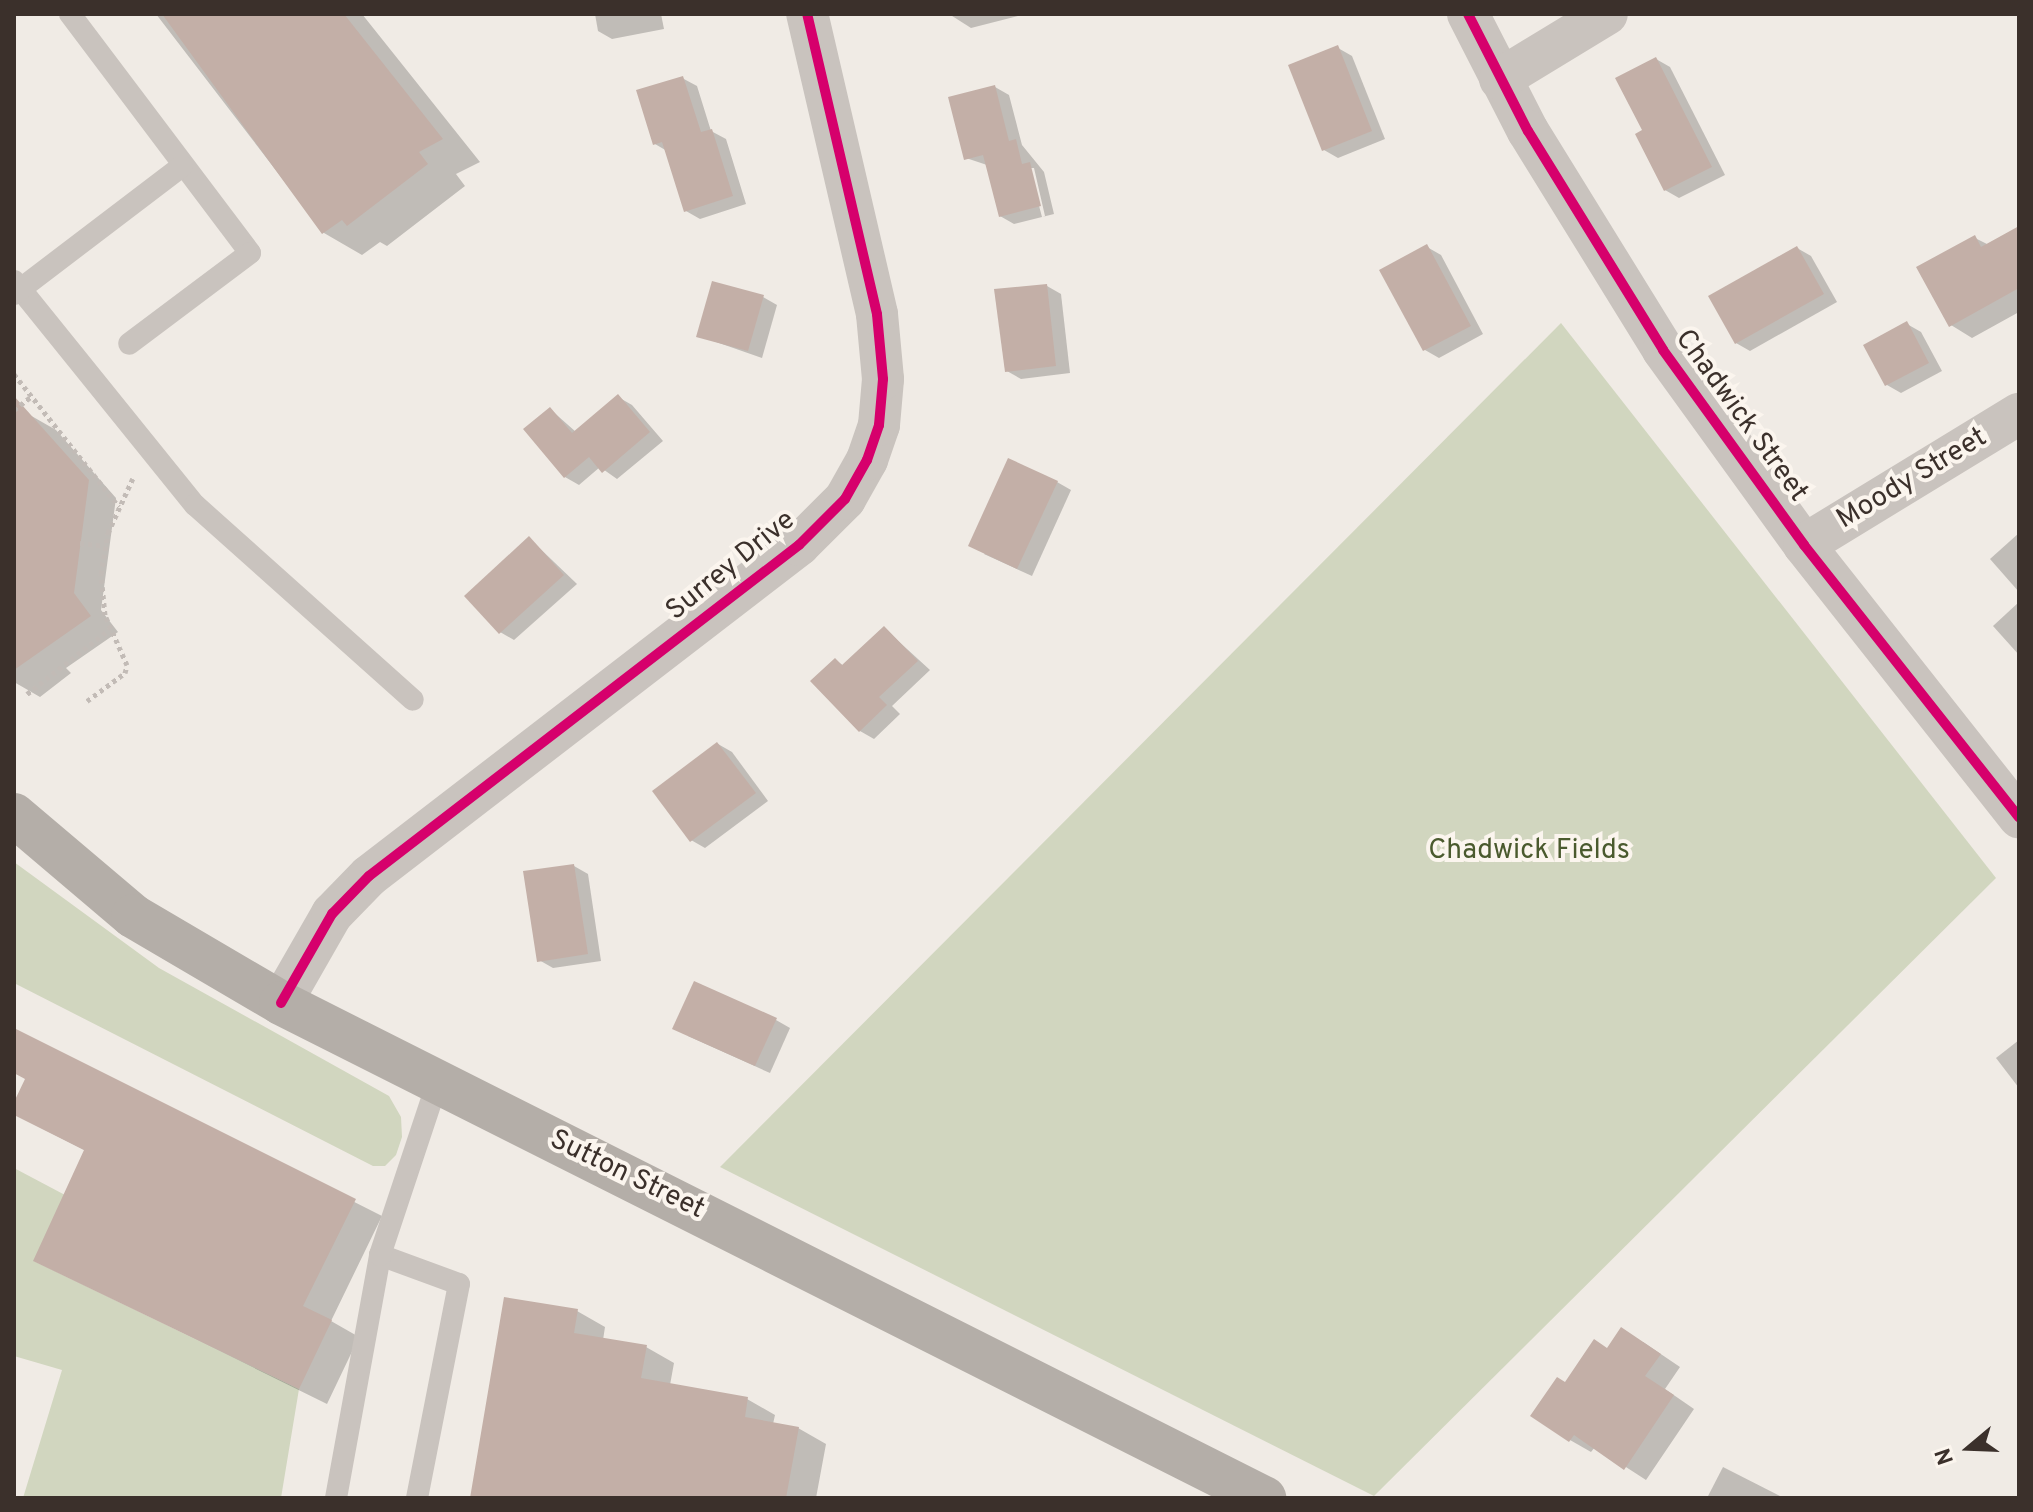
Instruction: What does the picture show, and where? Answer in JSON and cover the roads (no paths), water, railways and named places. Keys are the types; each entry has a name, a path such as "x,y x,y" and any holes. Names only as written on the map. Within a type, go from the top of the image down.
{"highway":[{"name":"Sutton Street","path":"14,815 133,916 281,1003 1264,1498"}],"street":[{"name":"Surrey Drive","path":"281,1003 332,914 369,876 799,545 845,499 867,460 879,425 883,379 877,314 807,14"},
{"name":"Chadwick Street","path":"1468,14 1500,79 1663,350 1804,545 2012,792"},
{"path":"1500,79 1607,14"},
{"name":"Moody Street","path":"1804,545 2019,414"}],"lane":[{"path":"70,14 250,253 129,344"},
{"path":"182,166 16,288 195,505 413,700"},
{"path":"336,1498 380,1255 438,1081"},
{"path":"380,1255 459,1284 417,1498"}],"park label":[{"name":"Chadwick Fields","path":"1529,851"}]}
